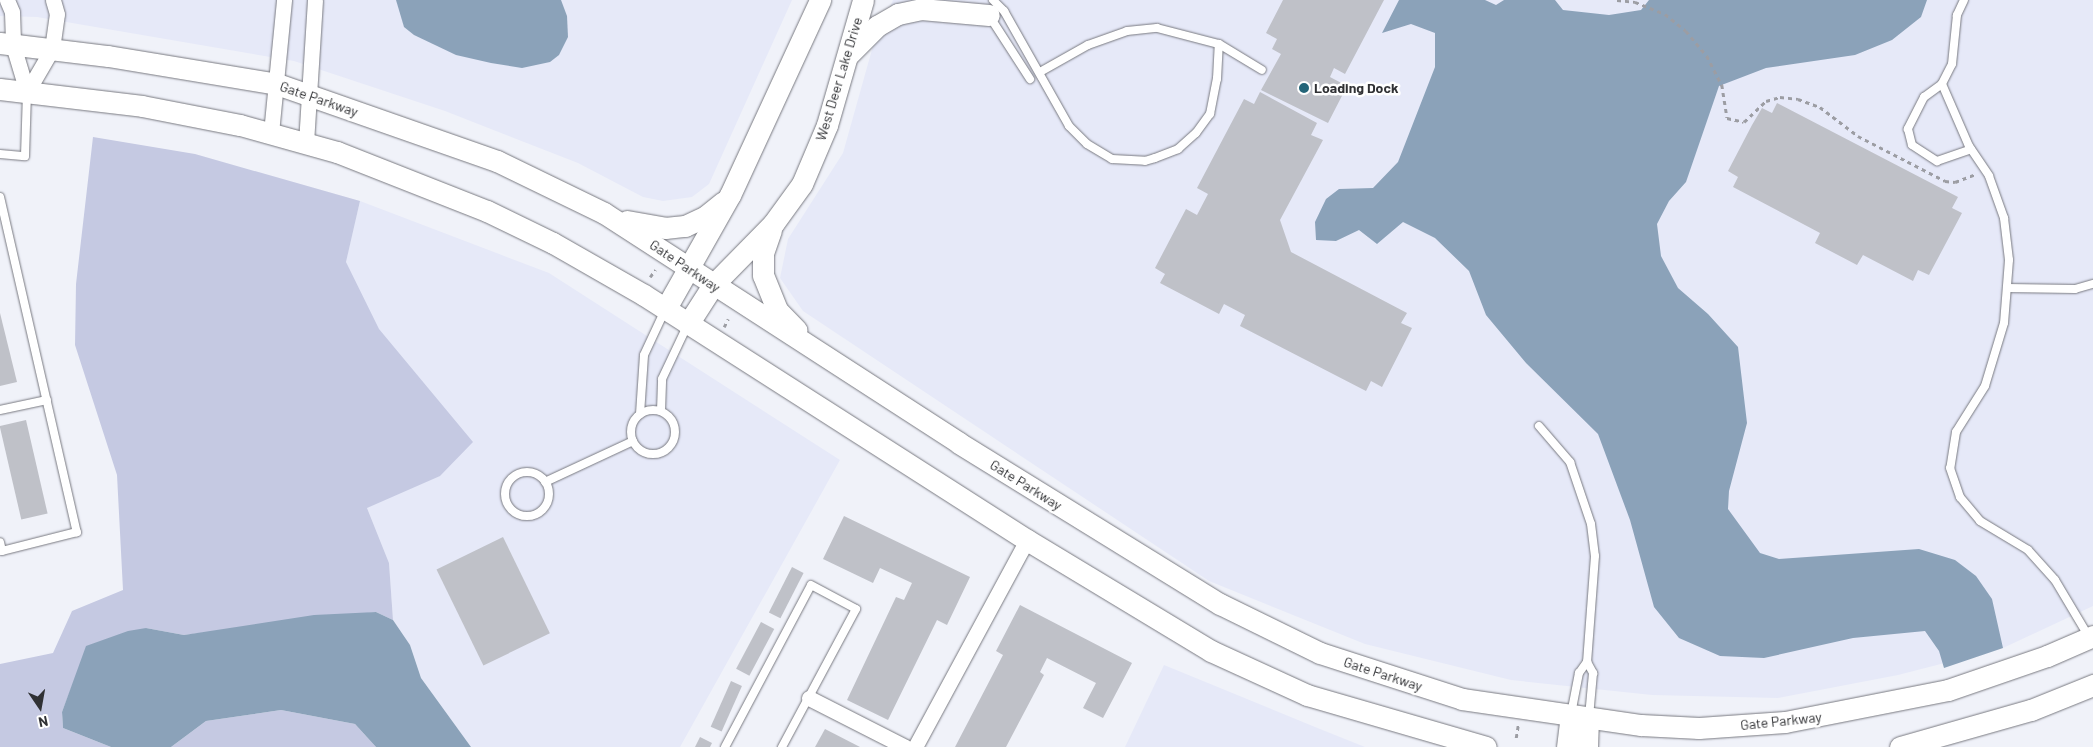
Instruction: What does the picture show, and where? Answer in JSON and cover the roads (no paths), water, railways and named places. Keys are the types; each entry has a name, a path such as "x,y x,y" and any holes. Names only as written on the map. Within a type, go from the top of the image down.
{"main road":[{"path":"666,308 691,269 730,195 820,0"},
{"name":"West Deer Lake Drive","path":"688,324 713,285 773,224 802,184 827,125 863,0"},
{"path":"847,57 877,26 898,14 921,8 991,8"},
{"name":"Gate Parkway","path":"7,44 52,49 277,84 497,161 604,213 815,351 1220,604 1320,653 1462,699 1641,725 1699,728 1785,722 1832,715 1948,690 2091,637"},
{"path":"0,89 142,106 271,133 337,152 487,211 553,243 666,308 688,324 1027,540 1210,651 1307,695 1486,747"},
{"path":"604,213 640,226 678,227 706,216 730,195"},
{"path":"773,224 763,253 768,291 777,310 815,351"},
{"path":"1900,747 2031,710 2093,685"},
{"path":"1567,747 1580,716"},
{"path":"1580,716 1587,747"}],"street":[{"path":"7,0 12,12 7,44 27,92"},
{"path":"27,92 52,49 57,14 53,0"},
{"path":"271,133 284,0"},
{"path":"306,143 315,0"},
{"path":"915,747 1027,540"},
{"path":"809,698 905,747"}],"lane":[{"path":"1964,0 1957,16 1952,64 1942,84 1924,97 1908,129 1912,145 1937,161 1971,149"},
{"path":"960,3 1004,11 1070,126 1087,144 1112,159 1145,161 1178,149 1210,114 1217,79 1219,44"},
{"path":"991,8 1030,79"},
{"path":"1040,72 1088,45 1127,31 1157,28 1219,44 1262,70"},
{"path":"1942,84 1971,149 1989,176 2004,218 2009,260 2004,323 1985,386 1956,432 1950,468 1960,497 1980,521 2028,550 2055,580 2091,637"},
{"path":"0,154 25,156 27,92"},
{"path":"0,197 78,532 2,550 0,542"},
{"path":"2007,288 2075,289 2093,284"},
{"path":"666,308 644,355 640,414 632,426 633,441 650,454 670,447 675,427 661,411 662,379 688,324"},
{"path":"0,410 47,400"},
{"path":"640,414 661,411"},
{"path":"1539,426 1570,462 1591,524 1595,556 1587,662 1593,673 1580,716"},
{"path":"545,482 633,441"},
{"path":"530,472 545,482 548,500 539,512 518,513 507,503 505,490 517,474 530,472"},
{"path":"725,747 811,585 856,609 782,747"},
{"path":"1580,716 1579,672 1587,662"}],"place":[{"name":"Loading Dock","path":"1304,88"}]}
